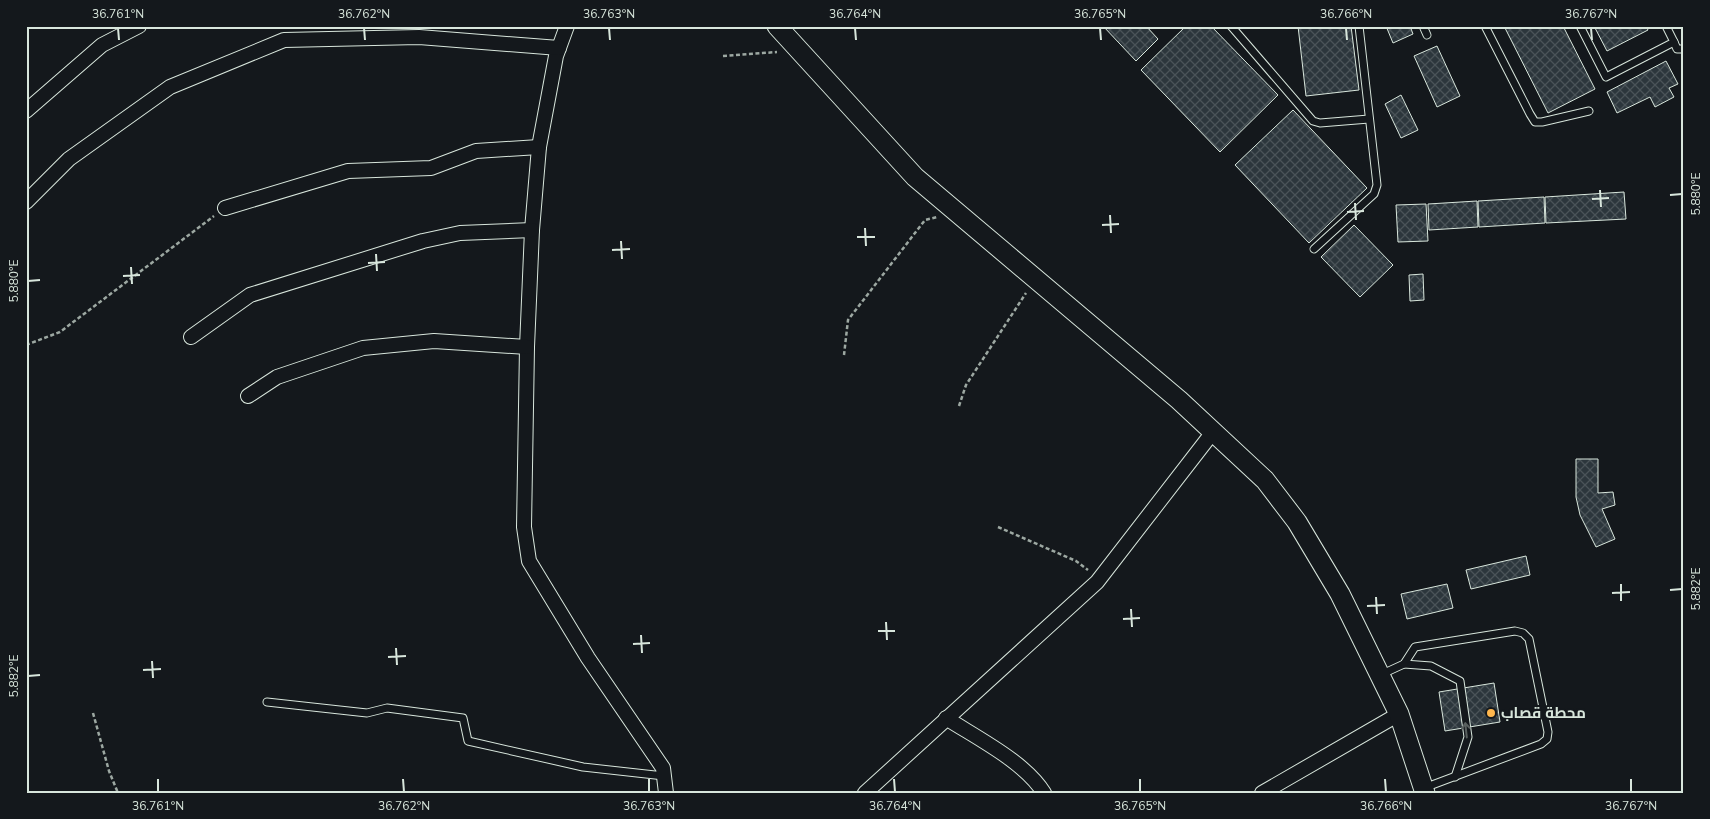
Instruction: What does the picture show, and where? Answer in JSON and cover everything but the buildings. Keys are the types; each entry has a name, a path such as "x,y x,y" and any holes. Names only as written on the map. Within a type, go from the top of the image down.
{"main road":[{"path":"778,26 915,177 1179,400 1264,480 1297,522 1340,594 1399,714 1424,791"}],"street":[{"path":"26,111 102,45 139,26"},
{"path":"567,26 559,48 539,147 532,230 527,347 524,528 529,561 588,658 663,768 666,793"},
{"path":"26,202 69,159 170,87 284,40 419,37 559,48"},
{"path":"225,208 348,170 431,168 476,151 539,147"},
{"path":"191,336 250,295 422,241 460,233 532,230"},
{"path":"248,396 277,378 363,348 434,341 527,347"},
{"path":"865,793 1099,578 1213,432"},
{"path":"1262,793 1399,714"},
{"path":"946,718 1013,761 1037,782 1044,793"}],"lane":[{"path":"1232,26 1314,121 1320,123 1369,119"},
{"path":"1314,249 1374,194 1376,185 1359,26"},
{"path":"1423,26 1427,35"},
{"path":"1485,26 1530,114 1536,122 1589,111"},
{"path":"1580,26 1606,77 1674,42"},
{"path":"1666,26 1677,48 1684,49"},
{"path":"1380,675 1404,664 1416,648 1515,631 1524,633 1529,639 1548,732 1547,739 1541,744 1424,791"},
{"path":"1404,664 1431,666 1460,681 1468,737 1455,777"},
{"path":"267,702 367,713 387,708 463,718 468,741 583,767 664,776"}],"path":[{"path":"723,56 798,50"},
{"path":"26,345 60,332 225,208"},
{"path":"844,355 848,320 925,220 955,211"},
{"path":"959,406 966,385 1035,279"},
{"path":"998,526 1076,561 1099,578"},
{"path":"93,713 109,771 118,793"}],"place":[{"name":"محطة قصاب","path":"1491,713"}]}
